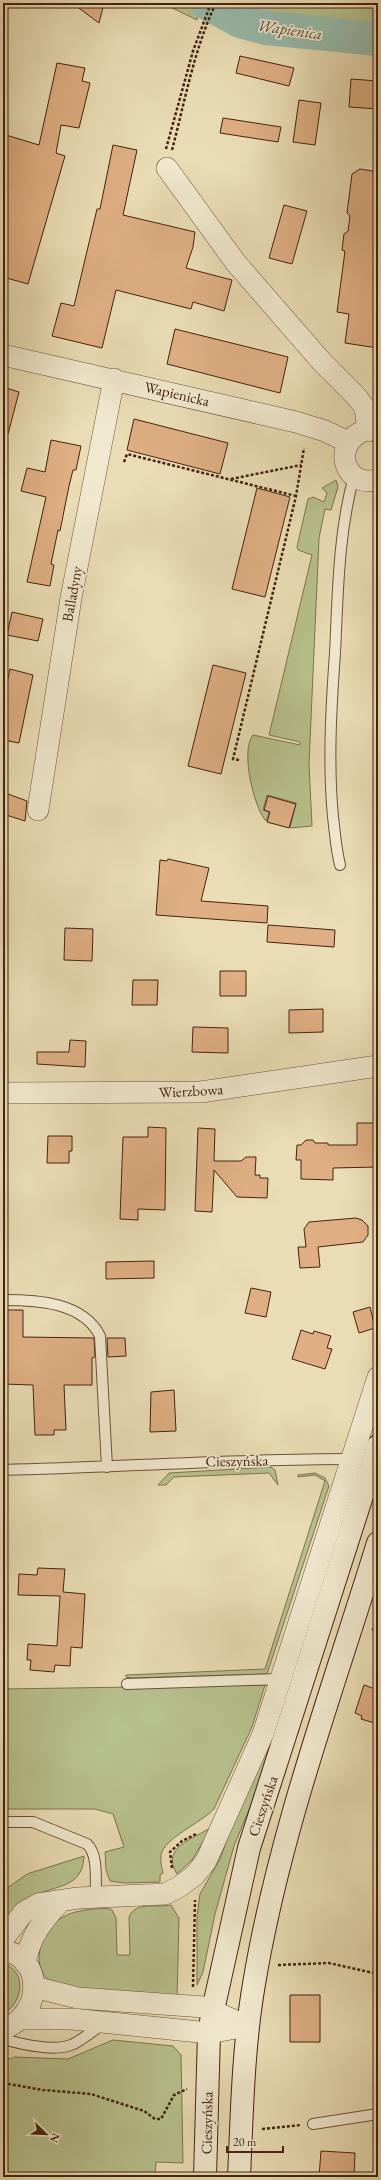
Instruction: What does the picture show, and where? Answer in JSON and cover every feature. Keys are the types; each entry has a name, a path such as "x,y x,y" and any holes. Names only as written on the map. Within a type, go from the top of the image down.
{"main road":[{"name":"Cieszyńska","path":"205,2177 210,2033 213,2010 249,1848 378,1446"},
{"name":"Cieszyńska","path":"239,2177 243,2074 247,2026 254,1983 280,1861 360,1629 378,1543"}],"street":[{"path":"167,168 236,263 322,362 356,396 365,408 373,432 360,433 348,442 345,448 344,461 349,472 354,476 366,481 376,482"},
{"name":"Wapienicka","path":"3,355 296,422 348,442"},
{"name":"Balladyny","path":"38,810 71,598 114,380"},
{"name":"Wierzbowa","path":"3,1093 202,1092 378,1066"},
{"path":"3,1939 24,1912 38,1904 96,1898 165,1894 187,1881 201,1868 213,1848 263,1734 378,1377"},
{"path":"25,1963 28,1948 35,1931 60,1902"},
{"path":"3,1950 16,1955 25,1963 31,1974 34,1987 33,1999 29,2010 22,2019 3,2030"},
{"path":"34,1987 78,1998 194,2006 213,2010 247,2026"},
{"path":"22,2019 72,2019 210,2033 247,2026"}],"lane":[{"path":"340,865 336,851 331,793 331,721 342,539 346,503 354,476"},
{"path":"3,1300 42,1302 70,1310 94,1323 100,1336 107,1467"},
{"name":"Cieszyńska","path":"3,1470 107,1467 161,1462 351,1459"},
{"path":"360,1629 378,1579"},
{"path":"127,1684 281,1679"},
{"path":"3,1822 33,1822 87,1844 92,1849 94,1859 96,1898"},
{"path":"3,2039 33,2046 57,2047 70,2045 105,2022"},
{"path":"313,2124 378,2114"}],"path":[{"path":"167,168 163,163 169,139 204,20 211,3"},
{"path":"167,168 208,21 216,3"},
{"path":"239,760 232,759 296,496 304,448"},
{"path":"124,462 127,454 296,496"},
{"path":"230,480 301,465"},
{"path":"360,1629 378,1632"},
{"path":"271,1966 329,1963 378,1974"},
{"path":"3,2083 42,2090 91,2094 132,2106 144,2111 155,2119 161,2119 165,2114 174,2095 187,2089"},
{"path":"261,2129 313,2124"}],"green space":[{"path":"162,3 192,3 198,6 197,20"},
{"path":"225,3 378,3 378,30 268,21 243,14"},
{"path":"336,480 338,487 331,510 325,509 319,538 309,764 312,826 290,828 296,803 267,795 263,810 269,812 266,821 261,814 250,779 248,765 249,742 253,735 300,745 300,742 269,735 312,555 298,550 297,547 308,499 313,497 324,502 327,493 322,488"},
{"path":"271,1467 275,1470 278,1485 269,1473 174,1477 166,1485 158,1485 169,1473"},
{"path":"315,1473 325,1478 329,1486 267,1674 126,1677 126,1675 265,1669 325,1481 315,1475 298,1477 298,1475"},
{"path":"310,1634 257,1790 234,1846 215,1914 203,1972 197,1985 197,1916 200,1894 220,1859 242,1799"},
{"path":"265,1685 252,1727 214,1809 176,1837 164,1849 161,1855 163,1873 160,1875 160,1882 124,1883 110,1881 106,1870 105,1852 124,1847 113,1814 95,1809 3,1809 3,1689"},
{"path":"212,1827 192,1860 177,1874 173,1865 173,1857 176,1850 188,1840"},
{"path":"84,1856 82,1868 71,1882 43,1892 25,1902 3,1928 3,1891 27,1874"},
{"path":"171,1905 179,1918 177,1998 92,1993 61,1987 51,1982 45,1976 39,1960 42,1942 51,1927 61,1918 74,1912 84,1910 103,1908 112,1910 116,1918 117,1955 130,1955 129,1917 132,1912 141,1907"},
{"path":"3,1963 11,1967 16,1973 20,1988 15,2003 3,2014"},
{"path":"113,2040 173,2046 181,2055 183,2163 156,2162 155,2175 182,2177 3,2177 3,2057 11,2059 14,2057 68,2059"}],"building":[{"path":"72,3 104,3 99,23"},
{"path":"240,56 294,68 289,86 236,73"},
{"path":"57,63 85,68 82,81 90,83 79,128 61,125 56,153 65,156 28,284 3,277 3,178 8,162 3,160 3,145 6,135 39,145"},
{"path":"351,79 378,81 378,109 349,107"},
{"path":"299,100 321,103 315,145 293,142"},
{"path":"223,118 281,127 278,142 220,133"},
{"path":"113,145 137,150 123,215 195,232 193,247 186,268 232,280 224,311 193,302 191,309 116,290 102,348 52,336 61,303 74,306 97,209 100,209"},
{"path":"360,169 378,172 378,348 345,343 349,314 337,312 345,251 342,250 344,234 348,231 350,216 347,213 352,174"},
{"path":"284,205 307,211 292,264 269,258"},
{"path":"175,329 288,357 280,393 167,364"},
{"path":"3,387 19,392 8,434 3,433"},
{"path":"134,419 228,443 220,474 127,450"},
{"path":"51,440 81,446 76,470 73,470 69,486 60,531 58,530 51,564 54,565 50,586 27,582 46,497 21,491 27,468 45,472"},
{"path":"257,488 290,497 265,597 232,589"},
{"path":"12,612 43,619 38,641 7,635"},
{"path":"213,665 246,673 221,774 188,766"},
{"path":"10,669 33,675 19,743 3,740 3,701"},
{"path":"8,794 27,801 25,821 3,814"},
{"path":"268,796 296,804 289,828 267,822 270,812 264,810"},
{"path":"168,859 209,868 201,901 268,906 267,923 156,915 160,860 167,861"},
{"path":"268,925 335,930 334,947 267,942"},
{"path":"65,928 93,929 92,961 64,960"},
{"path":"220,971 246,971 246,996 220,996"},
{"path":"133,980 158,980 157,1005 132,1005"},
{"path":"323,1009 323,1032 289,1033 289,1010"},
{"path":"193,1027 228,1028 228,1053 192,1052"},
{"path":"70,1040 86,1041 85,1067 37,1064 37,1052 69,1052"},
{"path":"357,1123 378,1123 378,1167 333,1168 333,1180 301,1179 301,1160 296,1160 297,1145 301,1145 306,1140 313,1140 315,1143 328,1143 328,1145 357,1145"},
{"path":"148,1127 166,1128 165,1210 138,1209 138,1220 120,1219 123,1137 148,1137"},
{"path":"198,1128 215,1129 214,1161 241,1161 246,1157 256,1157 255,1175 260,1175 260,1178 268,1178 267,1198 237,1197 214,1170 212,1212 195,1211"},
{"path":"48,1136 72,1136 72,1151 69,1151 69,1163 47,1163"},
{"path":"356,1218 362,1220 368,1226 368,1235 363,1242 318,1247 320,1267 300,1268 298,1247 306,1247 304,1229 309,1222"},
{"path":"154,1261 154,1278 106,1279 106,1262"},
{"path":"251,1288 271,1292 266,1317 245,1313"},
{"path":"370,1307 375,1328 359,1333 353,1312"},
{"path":"3,1310 23,1310 23,1337 94,1338 95,1357 92,1358 92,1385 64,1385 66,1430 54,1430 54,1435 35,1435 33,1385 3,1384"},
{"path":"301,1330 313,1334 314,1331 331,1336 327,1348 332,1349 325,1369 292,1359"},
{"path":"107,1338 125,1338 126,1356 108,1357"},
{"path":"174,1390 176,1431 150,1432 151,1392"},
{"path":"38,1568 65,1569 63,1592 85,1594 82,1648 71,1647 70,1666 55,1665 54,1672 30,1670 31,1660 27,1660 28,1644 57,1646 60,1596 18,1595 19,1574 37,1575"},
{"path":"364,1685 378,1690 378,1724 361,1719 362,1716 355,1713"},
{"path":"290,1995 320,1995 320,2042 290,2042"},
{"path":"321,2151 355,2153 354,2177 319,2177"}],"waterway":[{"name":"Wapienica","path":"207,3 240,21 266,28 378,39"}]}
